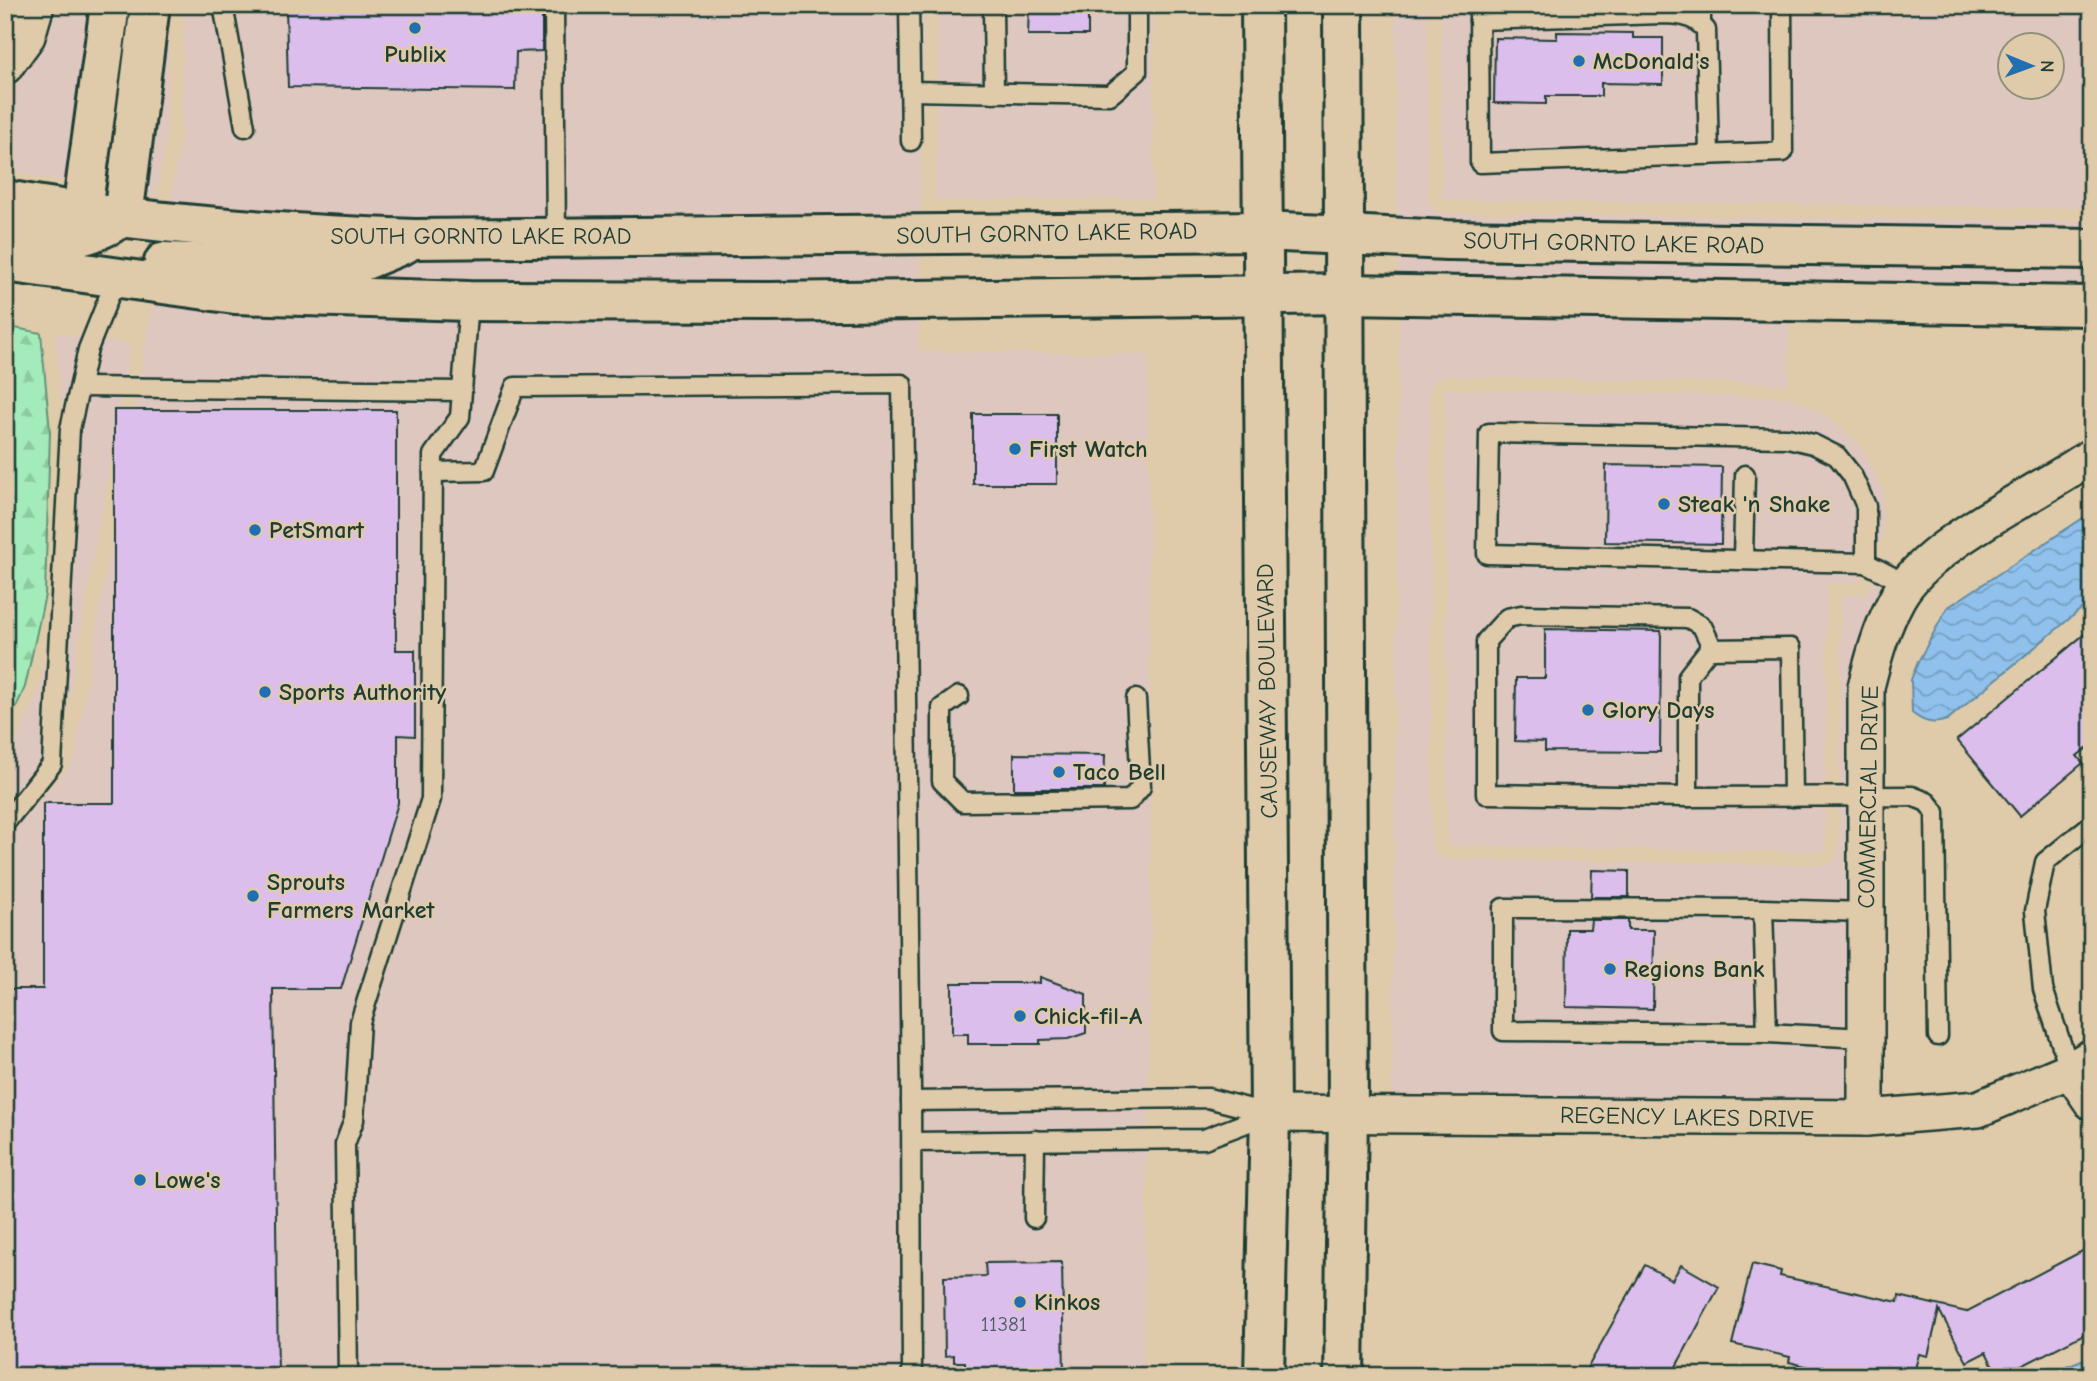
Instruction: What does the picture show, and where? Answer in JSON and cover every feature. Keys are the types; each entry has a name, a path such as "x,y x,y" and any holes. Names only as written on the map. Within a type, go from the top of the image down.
{"street":[{"path":"5,66 27,36 36,5"},
{"path":"82,211 110,5"},
{"path":"5,230 51,239 75,239 100,231 122,217 150,5"},
{"name":"CAUSEWAY BOULEVARD","path":"1261,5 1270,1114 1264,1376"},
{"path":"1343,5 1348,1113 1344,1376"},
{"name":"SOUTH GORNTO LAKE ROAD","path":"5,200 122,217 287,234 415,239 1263,231 1447,240 2092,249"},
{"path":"116,279 118,274 156,262 316,267 353,265 415,239"},
{"path":"5,262 236,294 469,301 769,302 1345,294 2092,306"},
{"name":"COMMERCIAL DRIVE","path":"1866,1118 1866,687 1878,638 1899,594 1930,559 2092,456"},
{"path":"2081,1063 2092,1102"},
{"name":"REGENCY LAKES DRIVE","path":"1270,1114 1866,1118 1978,1110 2081,1063"}],"lane":[{"path":"223,5 245,127"},
{"path":"554,5 556,238"},
{"path":"909,5 911,141"},
{"path":"993,5 994,93"},
{"path":"910,92 1110,94 1138,72 1137,5"},
{"path":"1701,5 1701,24"},
{"path":"1709,155 1706,30 1701,24 1683,15 1479,13 1480,163 1709,155 1783,152 1782,5"},
{"path":"5,823 52,764 70,429 88,349 116,279"},
{"path":"348,1376 345,1144 354,1119 360,1022 431,799 433,455 460,417 469,301"},
{"path":"433,472 484,471 515,387 902,384 912,1142 912,1376"},
{"path":"81,387 462,391"},
{"path":"1866,563 1866,506 1852,475 1836,456 1813,444 1788,438 1489,433 1487,554 1866,563 1908,585"},
{"path":"1743,559 1745,475"},
{"path":"1713,649 1702,626 1688,618 1521,615 1507,618 1486,641 1486,793 1688,797 1912,796 1927,802 1936,811 1938,1036"},
{"path":"1688,797 1688,676 1709,649 1791,648 1793,797"},
{"path":"958,696 942,708 942,781 963,802 1130,800 1141,787 1136,699"},
{"path":"2081,1063 2043,989 2035,911 2045,862 2092,824"},
{"path":"1866,912 1503,908 1503,1031 1767,1033 1866,1038"},
{"path":"1763,909 1767,1033"},
{"path":"911,1101 1208,1098 1270,1114"},
{"path":"912,1142 1205,1139 1270,1114"},
{"path":"1034,1218 1035,1140"}],"shaded area":[{"path":"5,5 93,5 69,182 5,168"},
{"path":"167,5 170,5 167,136 156,197 142,195"},
{"path":"184,5 924,5 919,351 1148,354 1151,936 1143,1376 5,1376 5,837 73,762 181,137"},
{"path":"938,5 1153,5 1153,198 935,201"},
{"path":"1395,5 1427,5 1428,200 1434,210 1442,213 2092,221 2092,234 1397,223"},
{"path":"1441,5 2092,5 2092,208 1442,200"},
{"path":"1398,253 2092,264 2092,289 1791,279 1790,286 1398,280"},
{"path":"1399,310 1789,316 1789,384 1445,376 1433,381 1430,389 1432,846 1438,856 1446,859 1833,863 1839,852 1841,595 1865,594 1881,569 1878,601 1861,635 1850,687 1849,1103 1392,1099"},
{"path":"55,333 131,344 59,756 5,816 5,766 39,689 59,595 64,432"},
{"path":"1445,389 1788,397 1820,411 1861,445 1883,490 1883,536 1858,583 1827,583 1825,852 1447,846"}],"green space":[{"path":"5,326 41,333 50,432 45,595 25,687 5,732"}],"water":[{"path":"2092,512 2092,600 1947,720 1928,722 1912,713 1911,680 1947,608"},
{"path":"2092,1356 2092,1376 2041,1376"}],"building":[{"name":"Publix","path":"286,5 542,5 542,51 516,52 515,90 288,87"},
{"path":"1029,5 1088,5 1088,35 1028,35"},
{"name":"McDonald's","path":"1557,32 1633,33 1633,38 1663,38 1663,84 1601,83 1601,96 1546,96 1546,104 1494,103 1495,38 1557,39"},
{"path":"114,410 396,410 396,650 415,650 415,736 398,735 398,803 341,989 273,989 278,1376 5,1376 5,989 43,989 43,803 114,803"},
{"name":"First Watch","path":"973,414 1057,414 1057,484 973,484"},
{"name":"Steak 'n Shake","path":"1606,465 1722,467 1721,544 1605,542"},
{"path":"2092,628 2092,744 2077,756 2083,763 2020,816 1957,740"},
{"name":"Glory Days","path":"1545,629 1661,631 1660,752 1545,751 1545,742 1515,741 1516,678 1545,678"},
{"name":"Taco Bell","path":"1014,754 1105,755 1104,789 1014,789"},
{"path":"1592,870 1629,871 1629,897 1591,897"},
{"name":"Regions Bank","path":"1591,920 1628,920 1628,930 1654,930 1653,1009 1566,1007 1567,929 1590,929"},
{"name":"Chick-fil-A","path":"1040,977 1086,994 1086,1033 1068,1039 1040,1040 1040,1044 968,1044 968,1034 952,1034 952,983 1040,983"},
{"path":"2092,1246 2092,1330 2002,1376 1998,1376 1986,1352 1967,1362 1939,1310 1928,1356 1919,1354 1913,1376 1876,1376 1858,1372 1856,1376 1847,1376 1789,1362 1790,1357 1732,1344 1752,1264 1781,1271 1780,1276 1898,1302 1899,1296 1966,1312"},
{"path":"1062,1262 1064,1376 971,1376 971,1370 965,1370 965,1362 954,1362 954,1355 945,1356 944,1277 986,1276 985,1263"},
{"path":"1645,1265 1672,1280 1681,1265 1719,1287 1671,1376 1583,1376"}],"place":[{"name":"Publix","path":"415,28"},
{"name":"McDonald's","path":"1579,61"},
{"name":"First Watch","path":"1015,449"},
{"name":"Steak 'n Shake","path":"1664,504"},
{"name":"PetSmart","path":"255,530"},
{"name":"Sports Authority","path":"265,692"},
{"name":"Glory Days","path":"1588,710"},
{"name":"Taco Bell","path":"1059,772"},
{"name":"Sprouts Farmers Market","path":"253,896"},
{"name":"Regions Bank","path":"1610,969"},
{"name":"Chick-fil-A","path":"1020,1016"},
{"name":"Lowe's","path":"140,1180"},
{"name":"Kinkos","path":"1020,1302"}]}
